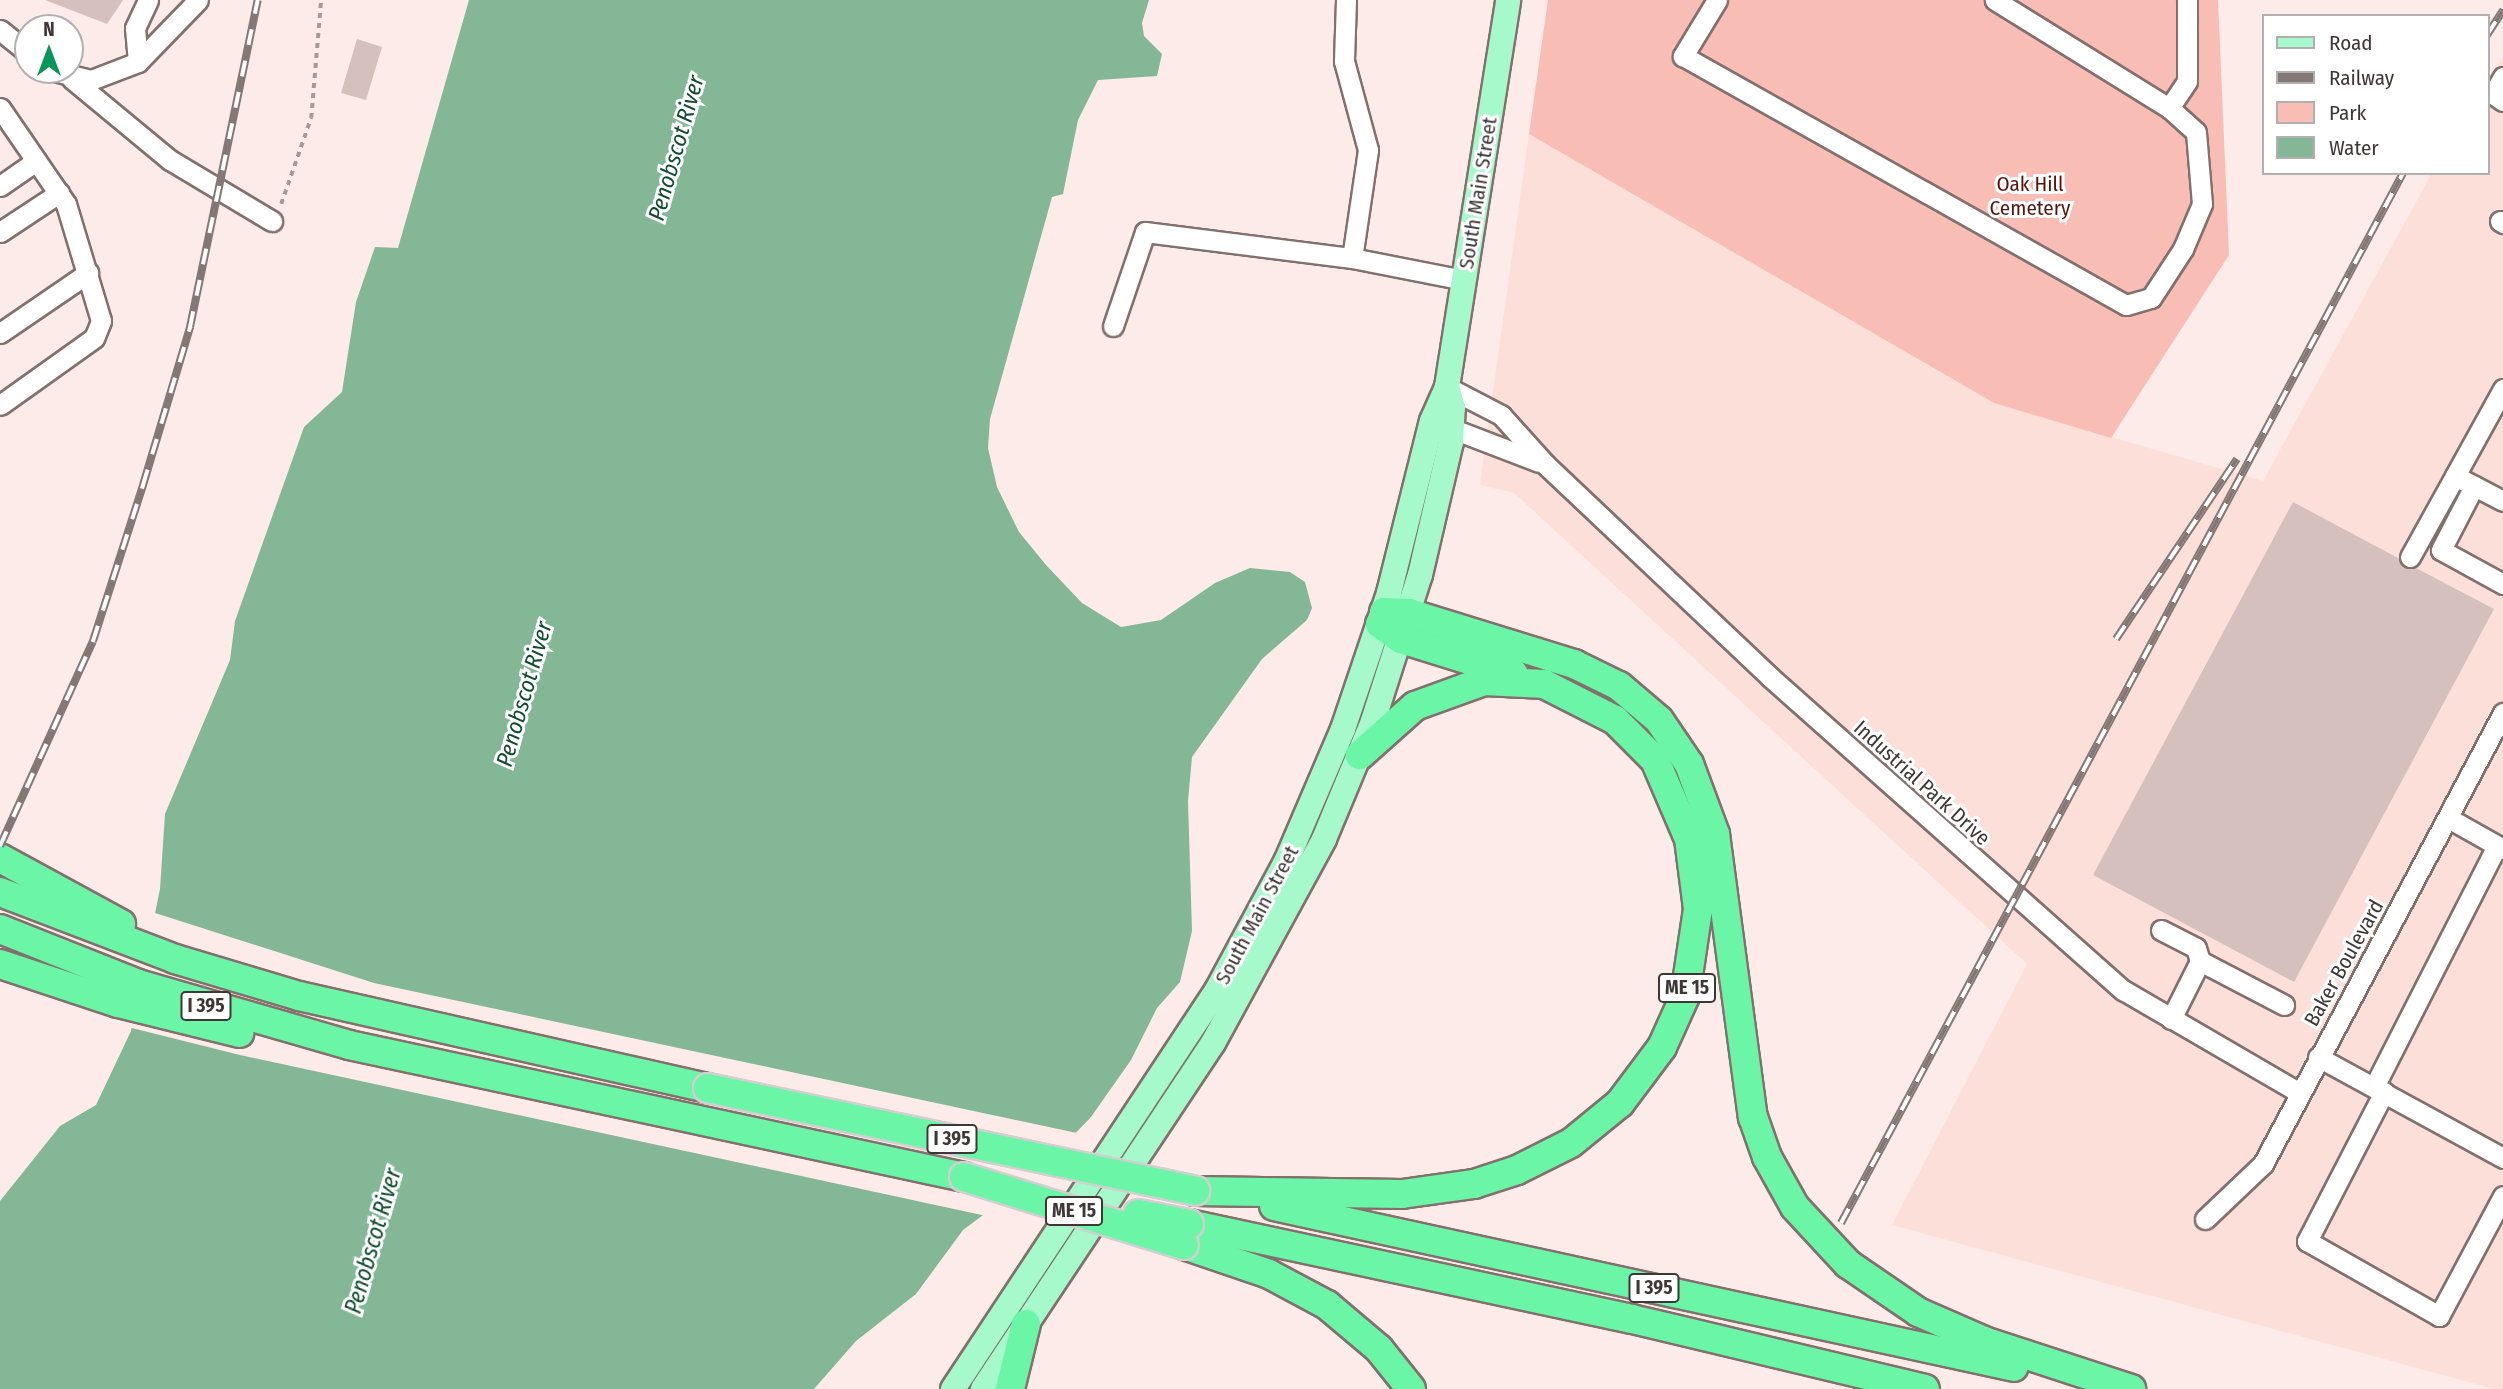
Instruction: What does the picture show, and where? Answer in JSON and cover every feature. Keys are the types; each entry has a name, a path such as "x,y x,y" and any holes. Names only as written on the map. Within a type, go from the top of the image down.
{"highway":[{"path":"1393,622 1544,684"},
{"path":"1393,622 1605,678 1647,708 1681,750 1704,797 1720,853 1753,1117 1784,1191 1819,1236 1865,1279 1938,1322 2131,1389"},
{"name":"ME 15","path":"1195,1191 1402,1194 1496,1178 1584,1134 1620,1103 1652,1063 1678,1012 1695,952 1698,892 1689,839 1672,790 1643,745 1600,709 1544,684 1484,681 1445,692 1403,714 1360,755"},
{"path":"0,858 231,977"},
{"name":"I 395","path":"0,892 231,977 440,1031 2111,1389"},
{"name":"I 395","path":"0,929 209,1006 419,1062 964,1177"},
{"path":"0,964 75,991 212,1027 419,1062"},
{"name":"ME 15","path":"964,1177 1187,1235 1269,1273 1327,1305 1379,1349 1411,1389"},
{"name":"I 395","path":"1187,1235 1632,1319 1925,1389"},
{"path":"1010,1389 1026,1324"}],"main road":[{"name":"South Main Street","path":"983,1389 1229,1018 1309,871 1360,755 1442,425 1508,0"},
{"name":"South Main Street","path":"953,1389 1181,1049 1241,949 1315,798 1393,622"}],"street":[{"path":"138,62 135,28 148,0"},
{"path":"84,78 107,76 138,62 198,0"},
{"path":"1346,0 1345,61 1367,134 1367,166 1352,258"},
{"path":"1717,0 1683,56 2126,305 2151,298 2183,249 2202,204 2196,132 2169,108 1995,0"},
{"path":"2178,0 2188,28"},
{"path":"2169,108 2186,81 2187,0"},
{"path":"0,30 14,42"},
{"path":"2503,77 2493,94 2503,101"},
{"path":"78,84 170,160 272,221"},
{"path":"0,108 60,193 100,311 99,330 0,405"},
{"path":"0,187 36,161"},
{"path":"0,232 60,193"},
{"path":"1113,326 1145,232 1352,258 1464,280"},
{"path":"0,333 88,273"},
{"name":"Industrial Park Drive","path":"1447,387 1491,407 1546,465 2015,898 2123,990 2298,1092"},
{"path":"2410,557 2503,389"},
{"name":"Industrial Park Drive","path":"1442,425 1546,465"},
{"path":"2455,476 2503,501"},
{"path":"2474,486 2441,550 2503,584"},
{"name":"Baker Boulevard","path":"2206,1219 2263,1164 2298,1092 2501,723"},
{"path":"2448,818 2500,847 2307,1241 2439,1316 2503,1196"},
{"path":"2161,930 2196,948 2200,961 2171,1019"},
{"path":"2200,961 2284,1005"},
{"path":"2318,1056 2503,1158"}],"path":[{"path":"272,221 290,186 311,118 321,0"}],"shaded area":[{"path":"2503,57 2503,1389 2494,1389 1892,1225 2027,964 1514,493 1480,485 1529,134 1994,403 2263,481 2431,175 2489,175 2489,80"}],"green space":[{"name":"Oak Hill Cemetery","path":"1548,0 2218,0 2229,255 2111,438 1994,403 1529,134"}],"water":[{"name":"Penobscot River","path":"469,0 1149,0 1142,23 1144,36 1162,54 1157,76 1098,80 1078,120 1063,194 1052,197 990,419 988,448 997,487 1019,532 1046,565 1082,603 1121,627 1161,620 1215,583 1250,568 1290,572 1305,582 1312,608 1307,620 1262,659 1192,757 1188,801 1192,931 1180,982 1157,1008 1131,1060 1091,1117 1030,1180 963,1230 916,1294 856,1341 814,1389 0,1389 0,1201 60,1126 96,1105 131,1031 160,889 165,814 230,660 235,621 304,427 342,392 356,302 375,247 398,248"}],"pier":[{"path":"152,912 374,983 1077,1133 1033,1182 991,1217 240,1055 128,1027"}],"building":[{"path":"45,0 123,0 107,24"},
{"path":"357,39 382,47 366,100 341,93"},
{"path":"2293,502 2398,558 2405,568 2416,568 2494,609 2294,982 2093,875"}],"railway":[{"path":"0,846 93,641 143,485 190,327 258,0"},
{"path":"2489,32 2503,10"},
{"path":"1841,1223 2402,175"},
{"path":"2116,639 2237,459"}]}
